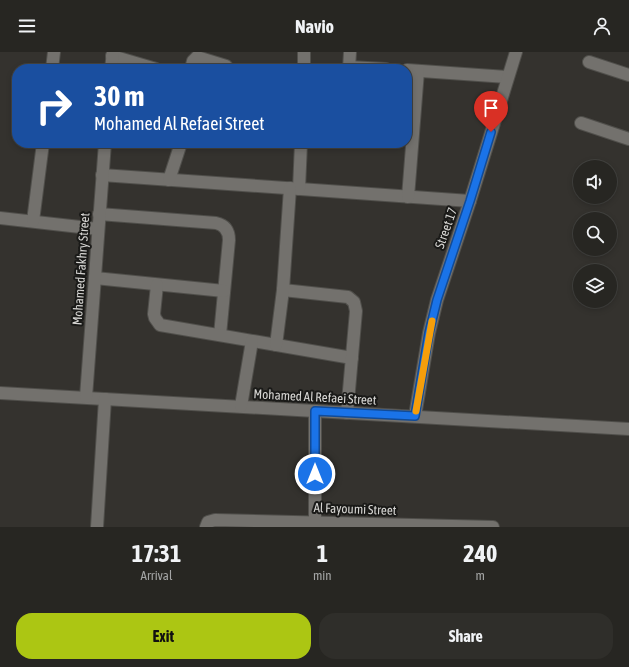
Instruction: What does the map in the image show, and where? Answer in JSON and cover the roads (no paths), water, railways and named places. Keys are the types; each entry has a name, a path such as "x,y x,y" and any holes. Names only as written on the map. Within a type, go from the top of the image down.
{"street":[{"path":"53,64 54,52"},
{"path":"304,52 304,64"},
{"path":"349,64 350,52"},
{"name":"Street 17","path":"415,416 429,333 436,306 470,201 507,76 516,52"},
{"path":"112,64 113,54 142,64"},
{"path":"192,64 193,61 197,58 216,57 224,64"},
{"path":"589,62 629,75"},
{"path":"412,94 413,71 507,76"},
{"path":"581,123 629,139"},
{"path":"33,221 42,148"},
{"name":"Mohamed Fakhry Street","path":"86,398 105,148"},
{"path":"169,180 179,148"},
{"path":"276,345 294,188 300,148"},
{"path":"408,196 410,148"},
{"path":"102,175 470,201"},
{"path":"100,214 221,224 228,230 229,235 220,335"},
{"path":"0,218 98,229"},
{"path":"95,278 224,292"},
{"path":"157,284 154,314 160,325 352,358"},
{"path":"283,290 348,297 356,306 347,413"},
{"path":"241,406 252,341"},
{"name":"Mohamed Al Refaei Street","path":"0,392 629,429"},
{"path":"97,527 105,399"},
{"path":"315,411 315,524"},
{"name":"Al Fayoumi Street","path":"210,523 493,527"}]}
